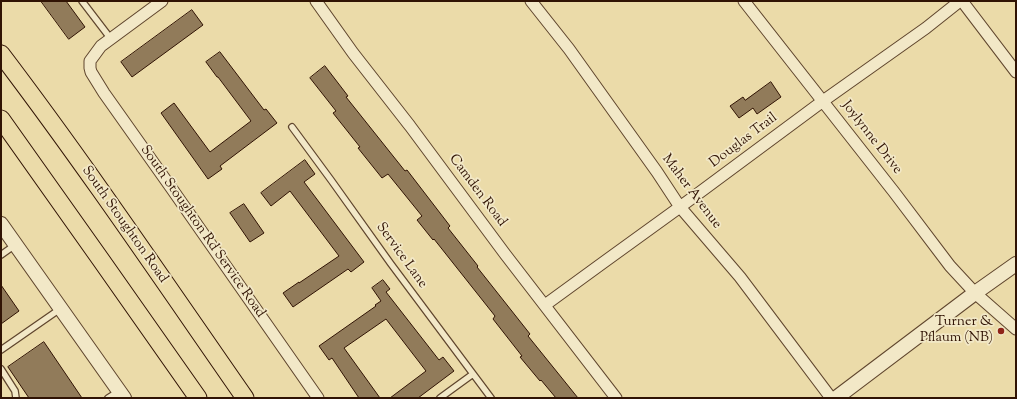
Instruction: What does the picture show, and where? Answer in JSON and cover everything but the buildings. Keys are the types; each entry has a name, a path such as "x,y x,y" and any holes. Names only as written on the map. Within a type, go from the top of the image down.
{"main road":[{"name":"South Stoughton Road","path":"1,54 42,108 245,398"},
{"path":"1,119 198,398"}],"street":[{"path":"111,39 162,1"},
{"name":"Camden Road","path":"316,1 353,52 616,398"},
{"name":"Maher Avenue","path":"531,1 569,49 657,172 680,207 740,277 831,398"},
{"name":"Joylynne Drive","path":"744,1 894,192 950,266 975,293 1016,329"},
{"path":"961,1 1016,72"},
{"name":"Douglas Trail","path":"545,305 961,1"},
{"name":"South Stoughton Rd Service Road","path":"111,39 101,46 92,57 90,64 91,72 104,93 318,398"},
{"path":"2,230 16,245 60,308 117,396"},
{"path":"836,398 975,293 1016,264"}],"lane":[{"path":"82,1 111,39"},
{"name":"Service Lane","path":"292,127 391,264 491,398"},
{"path":"1,255 16,245"},
{"path":"1,350 60,308"},
{"path":"1,369 16,391 16,398"},
{"path":"440,398 473,374"}],"place":[{"name":"Turner & Pflaum (NB)","path":"1001,331"}]}
